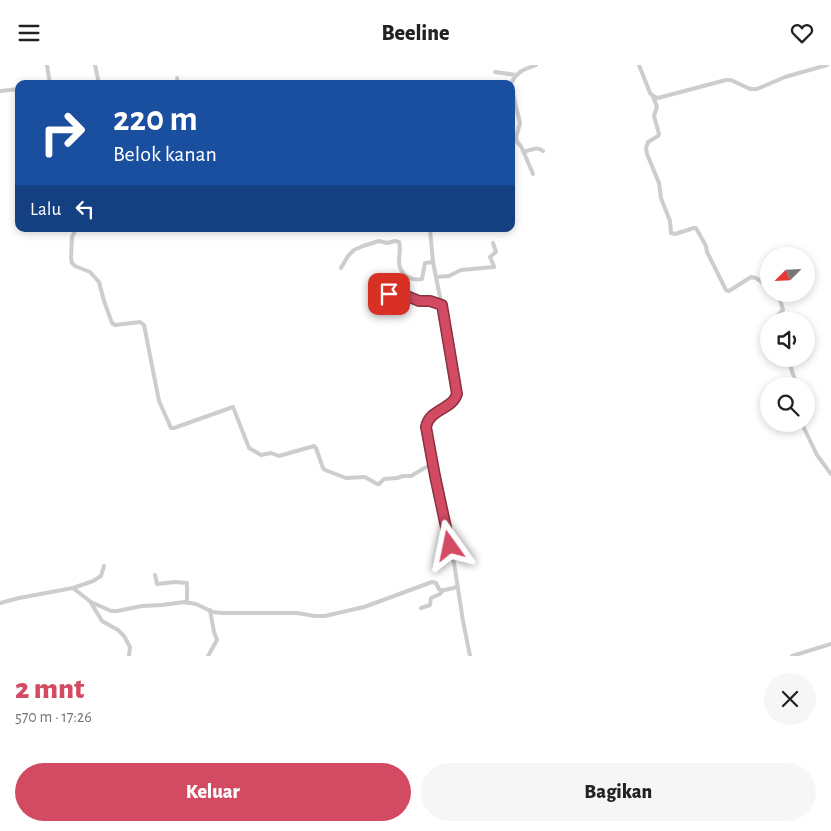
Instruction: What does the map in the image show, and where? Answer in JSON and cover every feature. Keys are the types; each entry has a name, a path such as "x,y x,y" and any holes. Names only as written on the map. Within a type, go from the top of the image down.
{"street":[{"path":"47,65 49,80"},
{"path":"95,65 98,80"},
{"path":"514,80 520,71 536,65"},
{"path":"639,65 657,107 654,116 659,134 648,142 646,151 659,183 661,198 670,221 671,233 694,228 698,229 707,252 727,291 751,277 760,281"},
{"path":"653,96 658,98 730,79 750,89 757,89 785,77 827,65"},
{"path":"495,72 516,75"},
{"path":"0,91 15,89"},
{"path":"515,102 520,123 516,135 533,174"},
{"path":"524,152 535,148 543,151"},
{"path":"74,232 72,237 72,263 90,272 100,282 112,323 115,325 140,322 144,325 159,404 171,428 233,407 249,448 261,455 271,453 279,456 314,446 325,470 346,478 363,477 376,484 379,484 384,479 397,478 403,475 412,476 433,463"},
{"path":"430,232 433,262 457,394 456,399 452,403 437,411 427,421 426,427 470,656"},
{"path":"424,237 431,236"},
{"path":"341,268 354,250 379,241 387,243 399,242 400,266 406,277 410,279 422,279 425,263 433,262"},
{"path":"436,277 448,276 461,270 494,267 490,257 496,252 493,243"},
{"path":"380,304 379,297 392,294 442,305"},
{"path":"806,432 817,455 831,474"},
{"path":"0,603 73,588 93,581 101,576 104,566"},
{"path":"155,575 157,584 187,583 187,603"},
{"path":"73,588 91,602 111,611 142,605 187,603 196,604 210,611 222,613 297,613 315,616 325,616 364,607 432,582 436,583 440,590 443,590"},
{"path":"421,608 430,605 431,598 440,594 443,590 457,587"},
{"path":"91,602 102,621 118,630 124,636 130,647 129,656"},
{"path":"208,656 217,640 210,611"},
{"path":"792,656 831,644"}],"route":[{"path":"389,294 407,296 419,301 430,301 442,305 457,394 456,399 452,403 429,418 426,427 450,546"}]}
